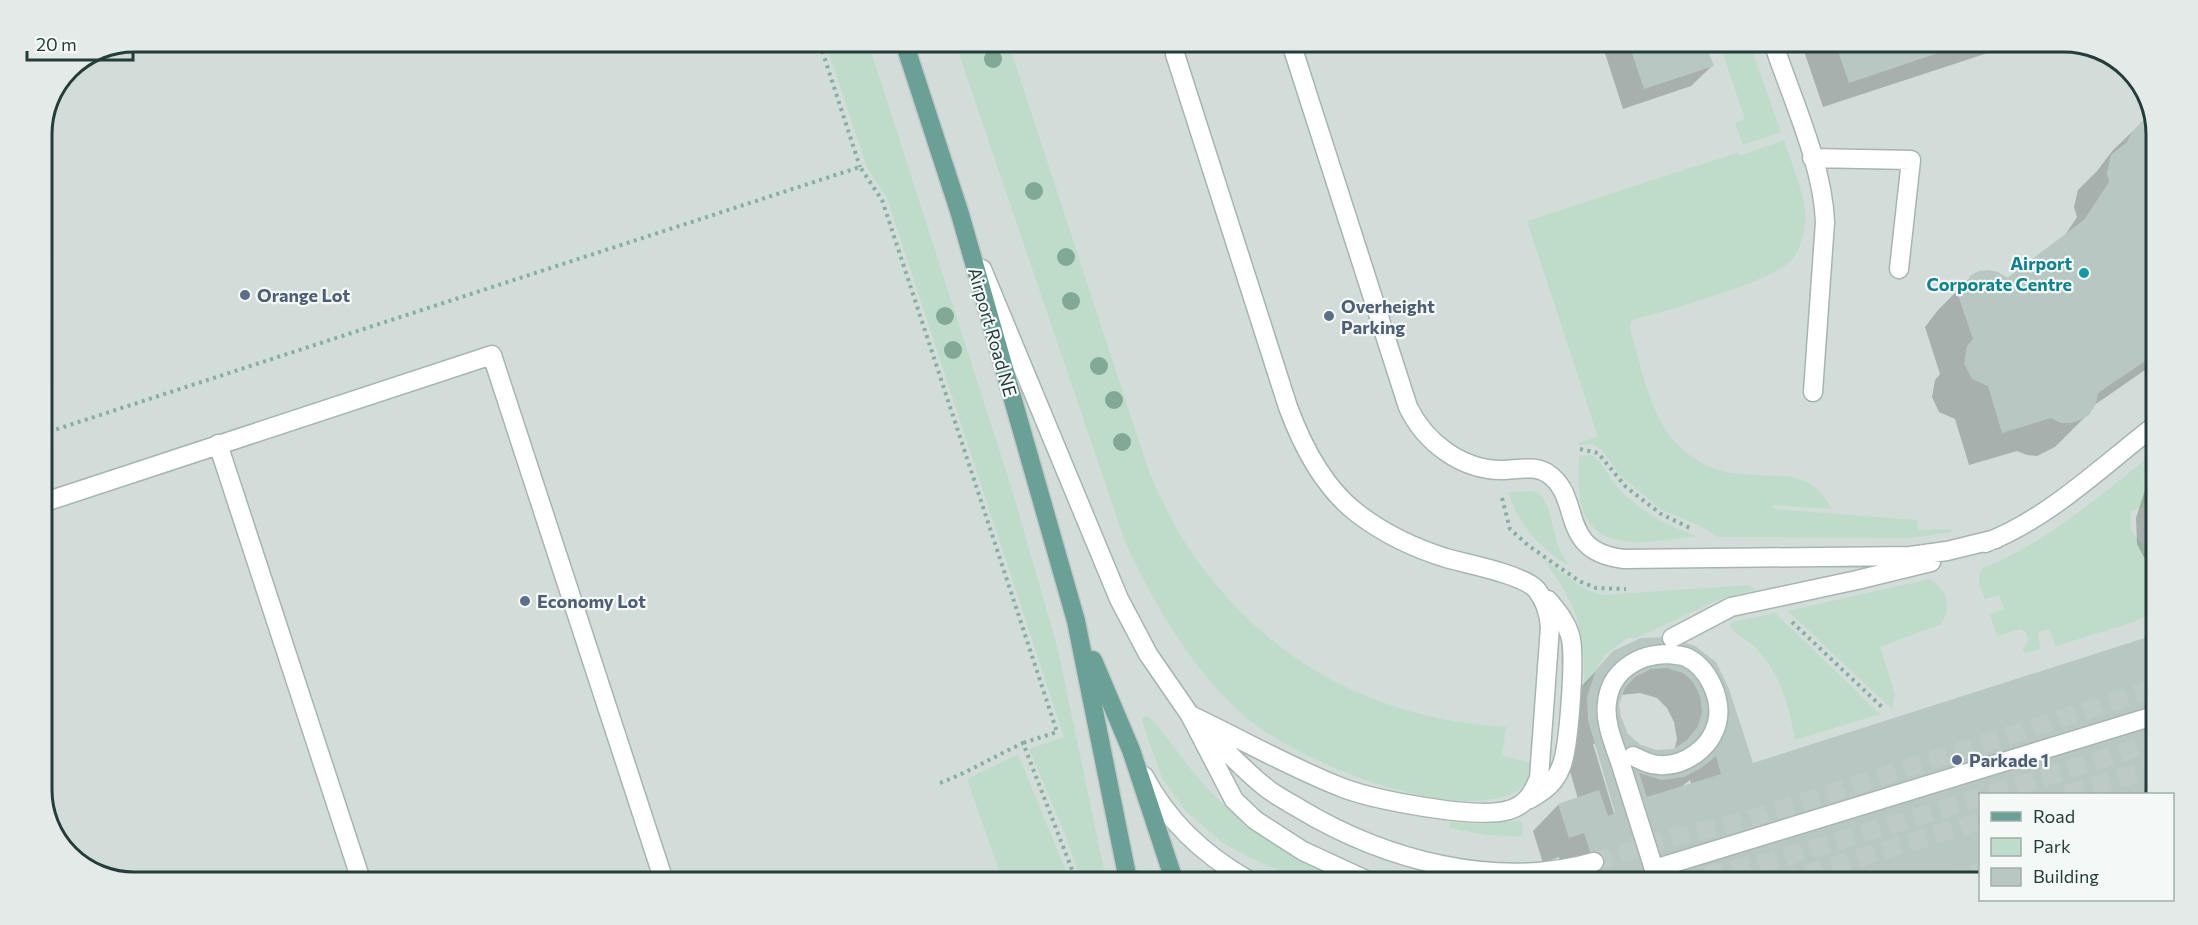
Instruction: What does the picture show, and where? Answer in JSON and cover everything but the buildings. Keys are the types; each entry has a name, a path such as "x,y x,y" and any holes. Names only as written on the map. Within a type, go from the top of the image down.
{"main road":[{"name":"Airport Road NE","path":"907,52 960,214 1076,621 1126,872"},
{"name":"Airport Road NE","path":"1076,621 1131,750 1171,872"}],"lane":[{"path":"1175,52 1288,407 1297,431 1333,490 1348,505 1383,530 1412,545 1444,557 1499,572 1524,581 1535,588 1547,598 1564,622 1573,648 1562,767 1550,785 1510,810 1494,813 1436,809 1344,789 1191,715"},
{"path":"1294,52 1408,407 1416,423 1433,443 1444,451 1475,466 1496,470 1536,469 1546,472 1560,486 1576,529 1585,542 1608,557 1635,559 1910,556 1947,551 1996,539"},
{"path":"1776,52 1824,198 1825,222 1813,392"},
{"path":"1812,158 1911,160 1899,269"},
{"path":"960,214 1119,599 1148,654 1191,715 1234,800 1255,820 1303,851 1350,872"},
{"path":"53,499 492,355 661,872"},
{"path":"1672,638 1731,607 1945,559 1996,539 2023,526 2066,496 2145,433"},
{"path":"218,444 358,872"},
{"path":"1520,804 1529,798 1539,778 1550,627 1549,614 1535,588"},
{"path":"1633,756 1659,765 1680,763 1703,748 1711,737 1717,723 1718,706 1712,685 1702,669 1685,656 1651,655 1634,661 1615,679 1606,704 1613,741 1654,869 2146,718"},
{"path":"1191,715 1269,790 1328,826 1386,851 1472,870 1555,871 1594,862"},
{"path":"1131,750 1154,794 1182,829 1203,850 1236,872"}],"path":[{"path":"823,52 860,167 882,200 1057,732 1023,743 967,773 940,783"},
{"path":"53,430 860,167"},
{"path":"1580,449 1598,453 1626,487 1661,514 1693,530"},
{"path":"1791,621 1883,708"},
{"path":"1023,743 1073,872"}],"shaded area":[{"path":"134,52 2064,52 2095,59 2113,69 2132,89 2141,108 2145,129 2146,793 1979,793 1979,872 134,872 119,871 103,866 85,856 63,832 53,796 53,129 59,103 66,89 89,66 103,59"}],"green space":[{"path":"829,52 871,52 1013,493 1058,650 1104,872 1078,872 1065,834 1029,749 1064,737 887,198 867,168"},
{"path":"958,52 1011,52 1149,472 1172,521 1189,549 1219,588 1252,623 1287,652 1326,677 1367,696 1411,711 1457,722 1506,727 1502,756 1532,763 1527,779 1514,793 1492,799 1464,801 1431,797 1360,778 1291,747 1240,712 1205,675 1161,612 1126,544"},
{"path":"1722,52 1752,52 1781,132 1743,145 1735,123 1745,119"},
{"path":"1784,140 1802,193 1805,214 1803,237 1793,258 1765,277 1743,286 1632,320 1630,325 1632,337 1656,413 1676,443 1700,462 1730,473 1780,476 1804,481 1823,496 1832,509 1773,505 1773,509 1917,520 1918,530 1951,529 1951,532 1910,538 1718,537 1703,527 1660,509 1619,474 1602,450 1593,444 1578,445 1578,443 1598,437 1527,221"},
{"path":"1591,455 1602,465 1617,487 1644,510 1675,528 1697,536 1631,542 1601,533 1590,523 1579,495 1579,456"},
{"path":"2145,460 2143,482 2146,506 2130,511 2131,530 2146,549 2146,616 2056,646 2049,629 2038,632 2040,649 2025,653 2022,651 2028,640 2026,632 2021,629 1997,636 1990,615 2004,609 1999,595 1985,599 1980,587 1979,576 1983,568 2027,547 2088,505"},
{"path":"1531,491 1543,498 1560,550 1570,566 1549,552 1532,535 1518,515 1508,492"},
{"path":"1544,560 1586,590 1603,595 1749,585 1755,590 1720,599 1636,638 1627,638 1605,655 1584,688 1583,651 1578,620 1556,576"},
{"path":"1929,579 1940,587 1946,598 1947,611 1941,624 1880,647 1895,694 1892,709 1788,611"},
{"path":"1775,613 1880,714 1795,740 1787,702 1772,669 1756,648 1737,634 1730,624"},
{"path":"1147,715 1210,791 1245,822 1284,849 1328,872 1283,872 1223,843 1186,811 1162,778 1142,719"},
{"path":"1018,754 1066,872 1000,872 967,779"},
{"path":"1520,821 1523,825 1522,835 1519,837 1487,835 1449,828 1450,822 1483,824"}],"tunnel":[{"path":"1594,862 1679,836 1744,821 2146,691"},
{"path":"1994,793 2146,745"},
{"path":"2070,793 2146,771"},
{"path":"1722,872 1782,858 1979,798"},
{"path":"1813,872 1979,821"}],"place":[{"name":"Airport Corporate Centre","path":"2084,273"},
{"name":"Orange Lot","path":"245,295"},
{"name":"Overheight Parking","path":"1329,316"},
{"name":"Economy Lot","path":"525,601"},
{"name":"Parkade 1","path":"1957,760"}]}
